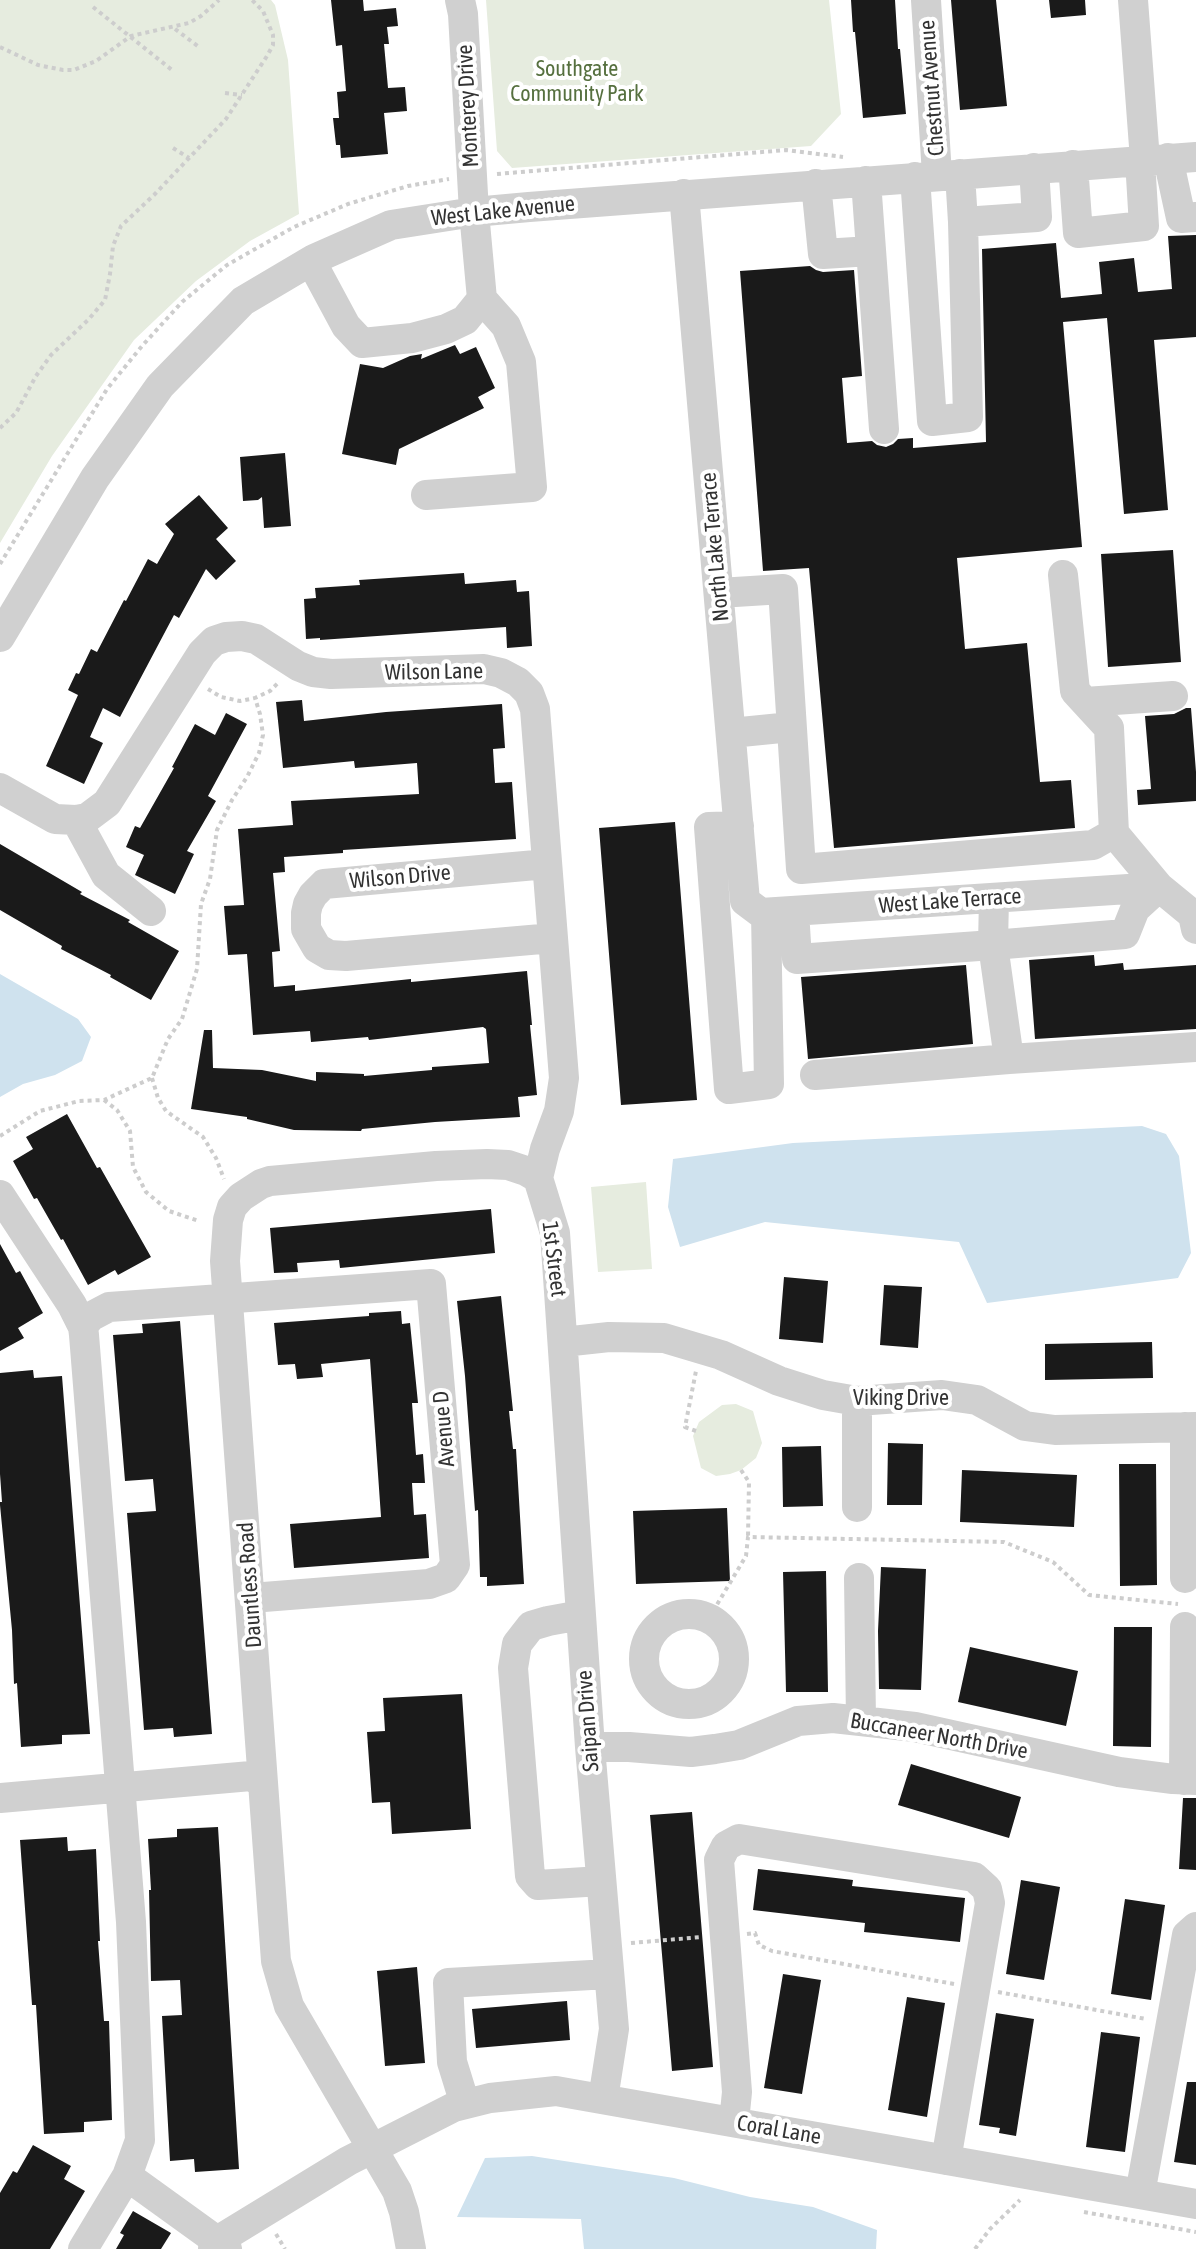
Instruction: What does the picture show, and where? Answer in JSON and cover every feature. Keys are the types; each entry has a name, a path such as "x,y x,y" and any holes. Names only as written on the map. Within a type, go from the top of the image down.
{"street":[{"name":"Monterey Drive","path":"460,0 482,299"},
{"name":"Chestnut Avenue","path":"926,0 938,175"},
{"path":"1133,0 1162,159 1181,218 1196,217"},
{"name":"West Lake Avenue","path":"0,637 95,478 160,386 243,301 311,261 391,225 474,212 816,184 857,169 938,175 1162,159"},
{"path":"1073,165 1078,233 1144,226 1162,159"},
{"path":"963,222 1037,217 1034,168"},
{"path":"857,169 871,251 884,429"},
{"path":"938,175 963,222 968,417 932,421 938,175"},
{"path":"816,184 823,254 871,251"},
{"name":"North Lake Terrace","path":"684,194 739,826 769,908"},
{"path":"311,261 346,326 362,343 412,338 446,329 465,320 482,299 506,326 521,362 532,487 426,495"},
{"path":"1063,575 1075,691 1109,728 1114,833 1159,887 1193,915 1196,929"},
{"path":"719,593 783,589 801,869 1093,845 1114,833"},
{"name":"Wilson Lane","path":"76,820 87,818 107,803 202,653 214,641 242,636 256,639 313,672 484,669 518,682 529,693 535,709 564,1078 559,1111 538,1178"},
{"path":"1085,702 1173,696"},
{"path":"731,733 791,727"},
{"path":"0,788 55,819 76,820 106,875 151,911"},
{"path":"739,826 709,827 729,1089 769,1084 769,908"},
{"path":"919,859 923,903"},
{"name":"Wilson Drive","path":"547,864 324,884 308,904 306,929 317,948 329,955 346,956 553,938"},
{"path":"769,908 797,959 1125,934 1135,909 1159,887"},
{"name":"West Lake Terrace","path":"769,908 923,903 1159,887"},
{"path":"994,898 993,945 1009,1059"},
{"path":"815,1075 1196,1047"},
{"name":"Dauntless Road","path":"411,2249 397,2191 289,2006 276,1961 225,1261 228,1220 232,1207 241,1197 270,1181 487,1164 517,1168 538,1178"},
{"name":"1st Street","path":"538,1178 555,1233 563,1342"},
{"path":"0,1195 83,1327 121,1788 131,1922 140,2140 127,2176 83,2249"},
{"name":"Avenue D","path":"228,1299 431,1284 455,1565 446,1578 429,1584 251,1598"},
{"path":"83,1327 90,1317 109,1307 228,1299"},
{"name":"Viking Drive","path":"563,1342 609,1337 664,1338 721,1355 779,1381 823,1395 857,1401 942,1395 977,1400 1025,1426 1055,1430 1190,1427"},
{"name":"Saipan Drive","path":"563,1342 590,1747 614,2029 603,2099"},
{"path":"857,1401 857,1507"},
{"path":"1190,1427 1185,1603 1190,1780"},
{"path":"859,1578 861,1720"},
{"path":"687,1614 709,1618 720,1625 730,1640 735,1657 732,1675 723,1690 708,1701 688,1705 672,1702 658,1692 648,1678 644,1661 646,1644 655,1629 669,1618 687,1614"},
{"path":"581,1615 531,1626 517,1644 513,1668 530,1876 538,1885 601,1881"},
{"path":"688,1705 691,1752"},
{"name":"Buccaneer North Drive","path":"590,1747 691,1752 739,1745 798,1721 833,1718 915,1727 1119,1772 1190,1780"},
{"path":"0,1798 251,1776 263,1783"},
{"path":"734,2122 737,2092 719,1860 726,1846 739,1839 974,1877 987,1889 990,1903 946,2160"},
{"path":"1140,2194 1187,1935 1196,1927"},
{"path":"465,2104 452,2062 448,1983 609,1974"},
{"name":"Coral Lane","path":"219,2246 298,2190 454,2107 503,2096 556,2091 1196,2204"},
{"path":"127,2176 219,2246"}],"path":[{"path":"0,47 38,65 74,70 96,61 129,37 189,23 219,0"},
{"path":"0,428 16,413 51,355 105,300 113,246 121,226 226,119 273,45 269,22 252,0"},
{"path":"93,7 172,70"},
{"path":"173,28 199,47"},
{"path":"225,93 242,95"},
{"path":"173,148 189,158"},
{"path":"493,175 786,150 857,169"},
{"path":"204,686 221,697 240,701 270,691 280,681"},
{"path":"224,1179 203,1137 166,1111 152,1078 168,1039 182,1019 197,969 201,904 210,879 217,830 259,753 263,735 255,698"},
{"path":"0,1136 40,1111 79,1101 104,1100 152,1078"},
{"path":"104,1100 117,1110 130,1131 133,1167 146,1192 169,1211 199,1221"},
{"path":"696,1431 685,1427 703,1349"},
{"path":"709,1618 746,1556 749,1482 741,1470"},
{"path":"748,1537 1004,1542 1053,1562 1089,1595 1185,1603"},
{"path":"630,1943 755,1933 759,1945 772,1951 1171,2024"},
{"path":"975,2249 990,2229 1020,2200"},
{"path":"274,2231 285,2249"}],"green space":[{"path":"0,0 271,0 275,5 288,60 299,214 250,241 196,281 134,340 52,456 0,543"},
{"name":"Southgate Community Park","path":"486,0 829,0 841,114 811,146 512,168 497,151"},
{"path":"646,1182 652,1269 598,1272 591,1187"},
{"path":"736,1404 753,1411 762,1443 756,1458 741,1470 716,1476 701,1468 693,1436 699,1422 722,1405"}],"water":[{"path":"0,974 78,1019 91,1037 82,1061 55,1075 23,1084 0,1097"},
{"path":"1142,1126 1166,1134 1179,1156 1191,1253 1178,1278 987,1303 959,1242 765,1222 680,1247 668,1207 673,1159 793,1143"},
{"path":"532,2156 674,2178 750,2197 813,2207 877,2230 876,2249 584,2249 581,2219 457,2217 485,2158"}],"building":[{"path":"331,0 363,0 364,11 396,8 398,26 387,27 389,44 384,44 388,88 405,87 407,111 384,113 388,154 341,158 340,145 336,145 333,118 339,118 337,92 346,91 342,45 336,46"},
{"path":"851,0 895,0 906,114 863,118"},
{"path":"951,0 996,0 1007,106 960,110"},
{"path":"1049,0 1085,0 1086,15 1051,18"},
{"path":"1196,235 1196,337 1154,340 1168,510 1124,514 1107,318 1063,322 1082,547 957,558 965,649 1027,643 1040,782 1071,780 1075,828 834,848 809,568 763,571 740,271 810,266 823,272 854,270 862,376 842,378 847,443 872,441 886,447 898,439 913,438 913,448 986,442 982,249 1056,243 1061,298 1102,294 1099,262 1134,258 1138,292 1172,289 1168,236"},
{"path":"455,345 460,354 476,347 495,388 478,397 484,408 399,449 396,465 342,454 360,364 383,368 410,356 422,354 421,359"},
{"path":"285,453 291,526 264,528 262,497 243,501 240,457"},
{"path":"199,495 228,528 216,539 236,561 216,580 206,569 179,618 174,615 120,717 103,708 90,737 103,743 84,784 46,766 78,695 68,690 76,673 79,674 91,649 97,652 148,559 157,564 174,534 165,524"},
{"path":"1173,550 1181,662 1108,667 1101,554"},
{"path":"464,573 465,584 516,580 517,592 529,591 532,646 507,648 506,627 306,639 304,599 316,598 315,588 360,585 359,580"},
{"path":"302,700 304,721 502,704 505,748 493,749 495,783 512,782 516,839 343,850 343,853 284,857 285,872 273,873 280,951 272,952 274,987 295,985 295,991 527,971 537,1095 518,1097 520,1117 435,1122 361,1131 294,1130 247,1117 191,1109 204,1030 212,1030 213,1068 262,1070 316,1081 316,1072 364,1076 489,1063 486,1029 483,1027 369,1040 368,1037 311,1042 310,1031 253,1035 247,954 228,955 224,906 244,905 238,829 293,825 291,801 419,794 417,763 355,768 354,761 283,768 276,702"},
{"path":"1191,708 1196,801 1138,805 1137,790 1151,789 1145,716 1174,714"},
{"path":"226,713 247,724 208,796 216,801 187,851 194,854 175,894 135,875 144,855 126,847 135,826 140,828 174,768 195,724 215,735"},
{"path":"675,822 697,1100 621,1105 599,828"},
{"path":"0,844 179,951 151,1000 0,910"},
{"path":"1094,955 1095,966 1123,963 1124,970 1196,965 1196,1029 1035,1039 1029,960"},
{"path":"966,965 973,1044 808,1059 801,977"},
{"path":"67,1114 151,1257 118,1275 115,1270 88,1285 63,1239 37,1198 34,1199 13,1161 33,1149 26,1137"},
{"path":"491,1209 495,1253 340,1268 339,1260 297,1263 298,1272 274,1273 270,1228"},
{"path":"0,1244 16,1273 20,1271 43,1313 18,1328 24,1338 0,1351"},
{"path":"784,1277 828,1281 823,1343 779,1339"},
{"path":"884,1285 922,1287 918,1348 880,1345"},
{"path":"501,1296 513,1411 509,1411 513,1449 516,1449 524,1584 487,1586 487,1577 480,1577 478,1510 475,1511 457,1301"},
{"path":"401,1311 402,1324 410,1323 418,1403 412,1403 416,1455 423,1454 425,1483 412,1483 414,1515 426,1514 429,1558 294,1568 290,1524 381,1517 370,1359 321,1364 323,1377 297,1379 295,1364 278,1365 274,1323"},
{"path":"180,1321 212,1734 174,1737 173,1728 144,1730 127,1513 156,1511 153,1479 125,1481 113,1335 143,1333 142,1324"},
{"path":"1152,1342 1153,1378 1045,1380 1045,1344"},
{"path":"33,1370 34,1378 62,1376 90,1734 62,1735 62,1744 21,1747 0,1505 0,1373"},
{"path":"888,1443 923,1444 922,1505 887,1505"},
{"path":"821,1446 823,1506 783,1507 782,1447"},
{"path":"1119,1464 1156,1464 1157,1585 1120,1586"},
{"path":"962,1470 1077,1475 1074,1527 960,1522"},
{"path":"727,1508 730,1581 636,1584 633,1511"},
{"path":"881,1567 926,1569 921,1690 879,1689"},
{"path":"826,1571 828,1692 786,1692 783,1572"},
{"path":"1114,1627 1152,1627 1151,1747 1113,1746"},
{"path":"970,1647 1078,1671 1066,1726 958,1702"},
{"path":"462,1694 471,1829 392,1834 390,1802 372,1803 367,1732 385,1731 383,1698"},
{"path":"911,1764 1021,1797 1009,1838 898,1805"},
{"path":"1183,1798 1196,1798 1196,1870 1179,1869"},
{"path":"692,1812 713,2067 672,2071 650,1815"},
{"path":"218,1827 239,2169 195,2172 194,2159 170,2161 162,2016 182,2015 180,1980 151,1981 148,1839 177,1837 177,1829"},
{"path":"67,1837 68,1851 96,1849 98,1941 104,2021 109,2021 112,2120 84,2122 84,2132 44,2134 36,2005 32,2005 20,1840"},
{"path":"758,1869 853,1880 852,1886 965,1898 960,1942 864,1932 865,1923 753,1910"},
{"path":"1021,1880 1060,1887 1044,1980 1006,1974"},
{"path":"1125,1899 1165,1905 1151,2000 1111,1994"},
{"path":"417,1967 425,2063 385,2066 377,1971"},
{"path":"783,1974 821,1980 802,2094 764,2088"},
{"path":"907,1997 945,2003 927,2117 888,2110"},
{"path":"567,2001 570,2040 476,2048 472,2009"},
{"path":"996,2013 1034,2019 1016,2136 999,2133 1000,2128 979,2125"},
{"path":"1101,2032 1140,2037 1125,2152 1086,2147"},
{"path":"1187,2082 1196,2082 1196,2165 1174,2162"},
{"path":"33,2145 71,2166 64,2179 85,2191 50,2249 0,2249 0,2193 13,2171 17,2173"},
{"path":"133,2211 171,2233 161,2249 116,2249 124,2235 120,2233"}]}
